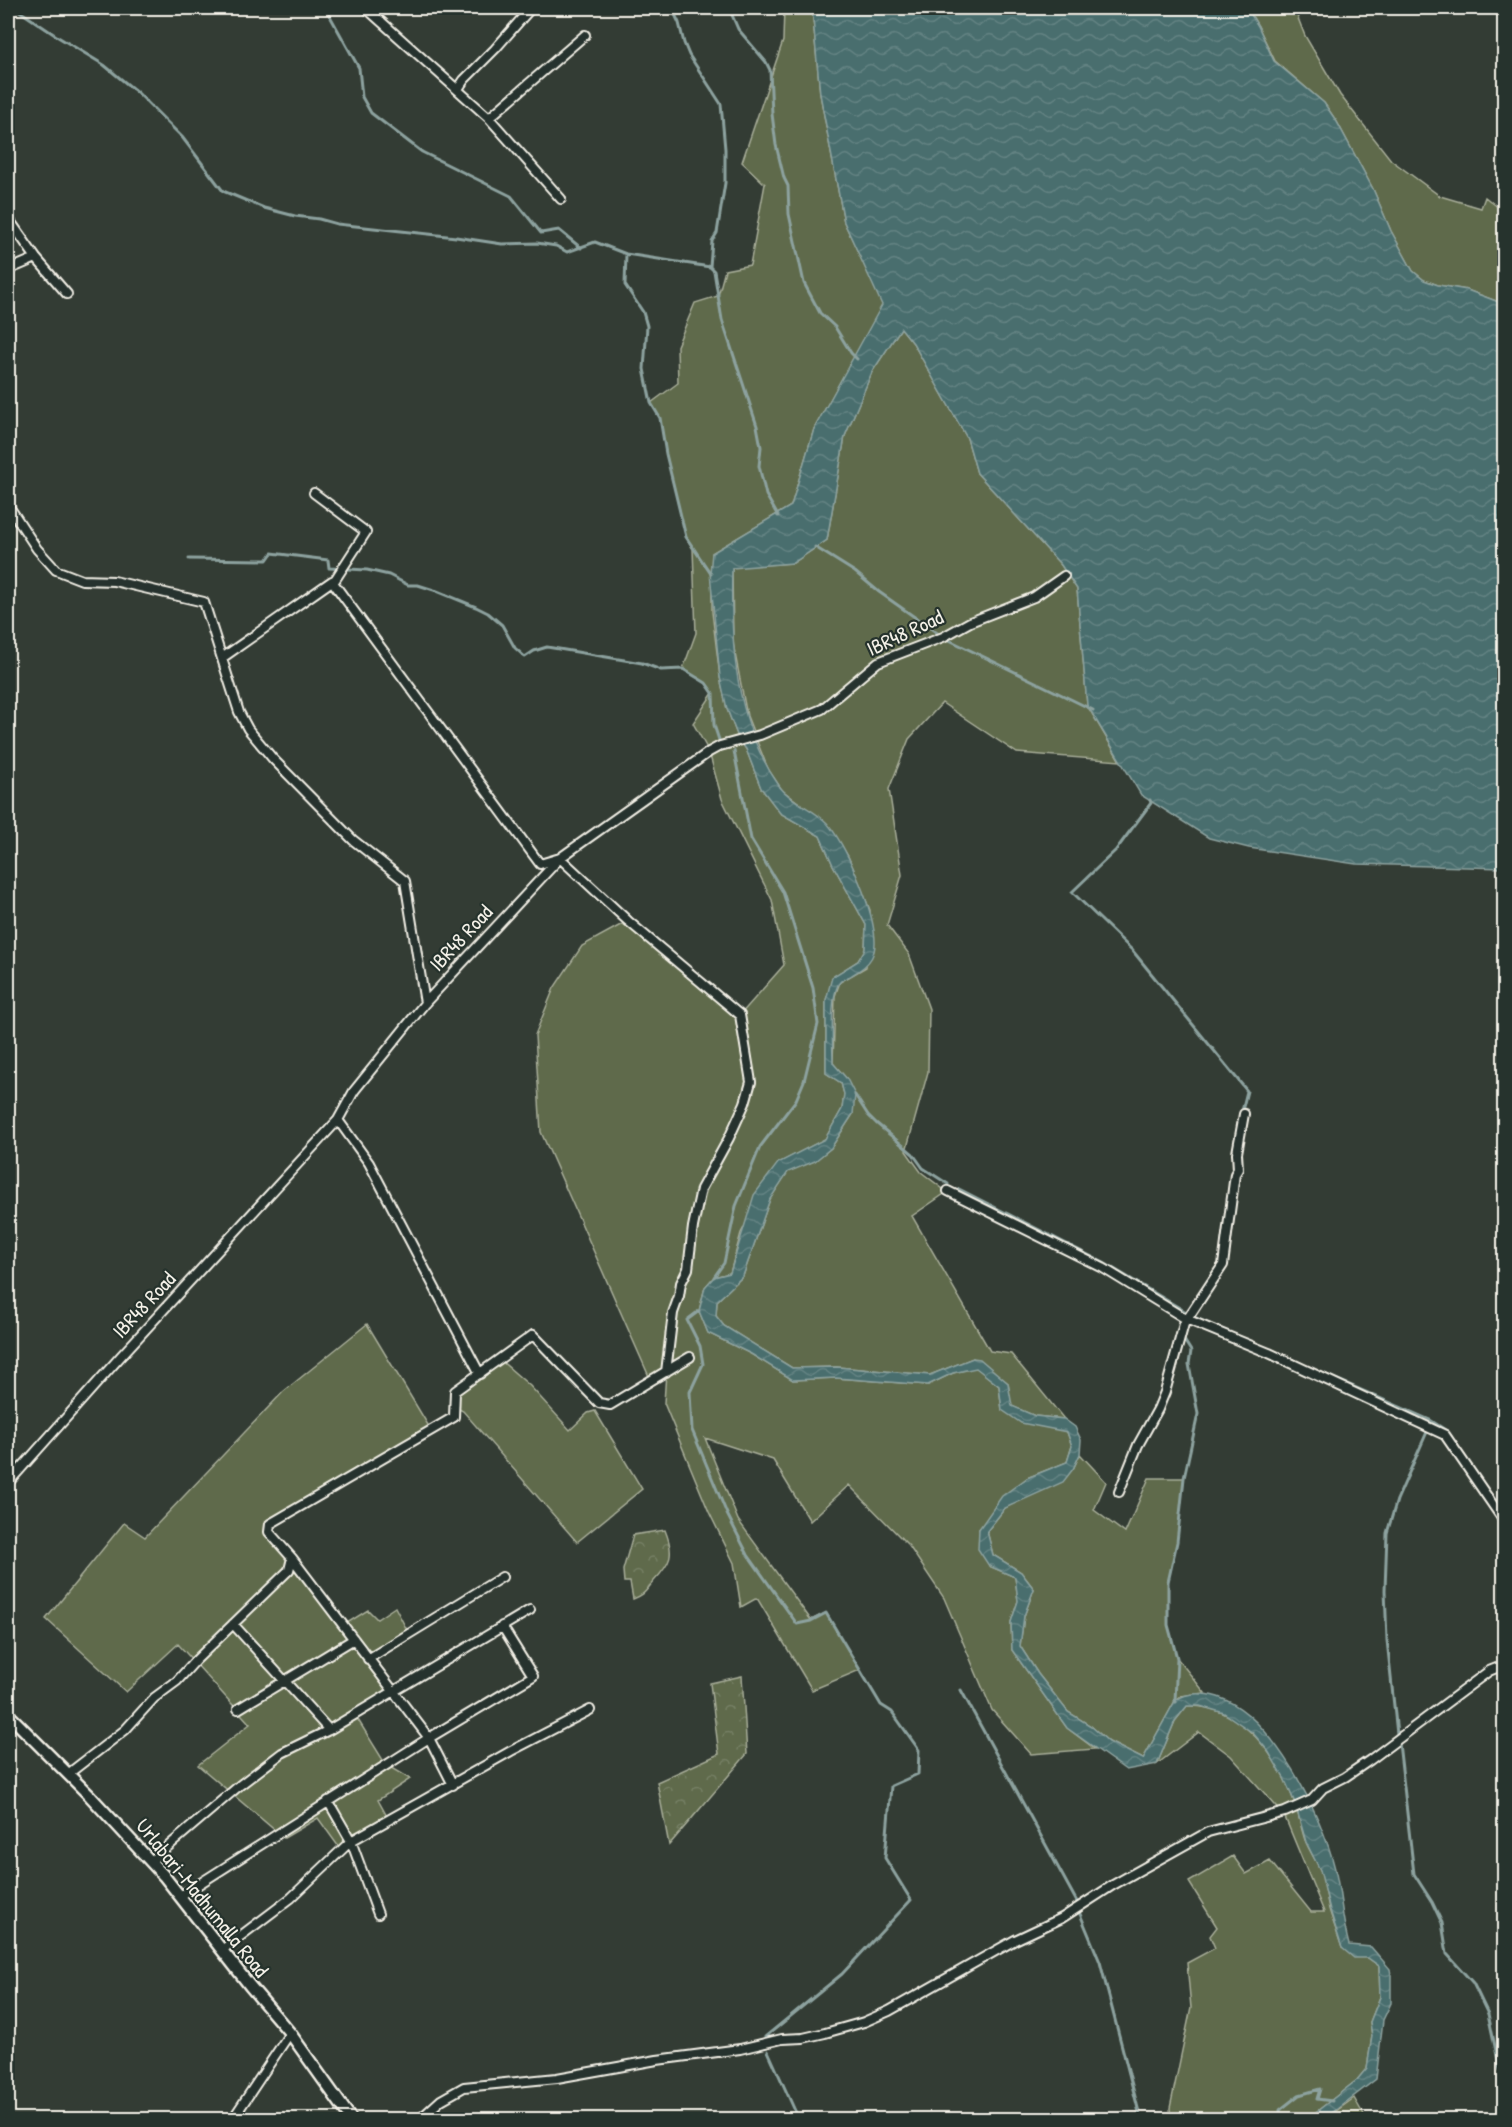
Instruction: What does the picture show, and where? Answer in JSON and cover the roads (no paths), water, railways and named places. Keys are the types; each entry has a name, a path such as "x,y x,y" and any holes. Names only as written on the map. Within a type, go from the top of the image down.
{"main road":[{"name":"Urlabari-Madhumalla Road","path":"8,1714 68,1774 180,1896 290,2033 352,2120"}],"street":[{"path":"366,8 489,118 561,199"},
{"path":"458,89 531,8"},
{"path":"489,118 585,35"},
{"path":"8,218 36,258 67,294"},
{"path":"8,270 36,258"},
{"path":"314,493 366,532 333,583"},
{"path":"8,505 37,549 56,570 82,580 114,581 204,602 239,711 248,729 273,759 353,840 405,881 425,1003"},
{"name":"IBR48 Road","path":"8,1483 129,1347 338,1120 354,1091 425,1003 560,858 709,752 720,746 755,737 822,709 878,662 943,637 970,622 1034,597 1064,576"},
{"path":"222,658 332,581 333,583"},
{"path":"333,583 540,864 560,858 628,921 740,1015 751,1082 737,1121 701,1189 693,1227 688,1269 681,1283 673,1313 666,1372"},
{"path":"1119,1492 1138,1445 1165,1392 1186,1319 1223,1265 1244,1114"},
{"path":"338,1120 369,1163 422,1268 480,1374"},
{"path":"948,1191 1102,1268 1186,1319 1269,1353 1444,1435 1504,1521"},
{"path":"453,1785 429,1738 292,1558 269,1532 270,1524 454,1417 455,1391 533,1335 599,1403 610,1405 690,1357"},
{"path":"68,1774 125,1730 154,1698 177,1681 290,1570 292,1558"},
{"path":"369,1659 501,1578"},
{"path":"151,1862 240,1785 282,1754 329,1730 530,1610"},
{"path":"233,1624 329,1730"},
{"path":"180,1896 429,1738 533,1676 502,1626"},
{"path":"238,1709 354,1639"},
{"path":"419,2120 441,2100 464,2087 557,2078 657,2060 740,2049 782,2039 803,2038 864,2022 889,2011 1015,1940 1062,1918 1208,1832 1292,1809 1312,1800 1323,1788 1345,1777 1370,1760 1489,1671 1504,1665"},
{"path":"222,1950 291,1898 351,1841 511,1751 590,1710"},
{"path":"328,1801 351,1841 378,1914"},
{"path":"232,2120 290,2033"}],"water":[{"path":"812,8 1247,8 1274,61 1324,103 1337,122 1413,271 1424,280 1467,290 1504,304 1504,868 1356,864 1249,848 1209,838 1141,795 1087,705 1077,589 1061,565 977,473 967,438 913,343 901,328 872,372 845,436 827,540 793,563 732,568 734,653 738,682 753,737 780,787 790,797 827,823 842,845 868,905 875,946 872,957 864,967 840,982 834,998 833,1063 847,1079 855,1095 853,1114 831,1148 815,1161 788,1172 770,1199 743,1276 717,1301 716,1316 724,1326 792,1368 837,1367 930,1375 973,1358 980,1359 1008,1383 1012,1406 1035,1416 1064,1419 1075,1427 1081,1440 1080,1454 1073,1469 1063,1482 1005,1508 987,1531 993,1555 1021,1572 1034,1589 1024,1616 1020,1646 1038,1674 1068,1712 1091,1726 1109,1742 1143,1759 1175,1701 1190,1694 1201,1694 1218,1697 1238,1707 1258,1724 1292,1769 1319,1822 1328,1847 1337,1878 1349,1945 1371,1947 1390,1969 1391,1975 1391,2003 1383,2020 1376,2079 1324,2119 1307,2119 1357,2080 1367,2068 1372,2036 1370,2022 1380,1997 1379,1966 1368,1958 1354,1958 1342,1948 1320,1870 1306,1842 1295,1803 1268,1751 1253,1733 1224,1713 1200,1706 1187,1706 1175,1721 1157,1764 1126,1770 1067,1728 1012,1650 1011,1622 1018,1601 1015,1577 989,1566 978,1549 979,1529 1002,1496 1027,1478 1067,1462 1072,1446 1067,1432 1021,1423 1002,1410 999,1386 976,1368 953,1373 928,1385 836,1378 793,1380 751,1354 708,1333 699,1311 705,1287 714,1277 730,1273 754,1195 778,1163 825,1139 842,1109 844,1094 841,1083 826,1073 826,1000 832,977 858,961 865,949 866,925 820,836 780,813 761,788 746,749 739,740 727,709 720,677 710,573 712,553 791,506 814,429 882,305 844,222 820,94"}],"waterway":[{"path":"15,8 104,65 138,93 182,137 223,191 264,208 337,224 502,244 537,243 556,246 567,252 595,242 626,254 710,267 714,271 722,320 757,426 761,447 759,466 766,495 778,516"},
{"path":"327,8 359,68 362,97 371,113 422,152 511,196 541,233 559,230 581,248"},
{"path":"672,8 689,55 721,104 725,183 717,233 712,241 710,267"},
{"path":"729,8 738,29 770,70 776,145 788,186 789,214 804,283 820,313 835,327 857,359"},
{"path":"626,254 625,285 643,312 647,326 644,369 651,403 660,418 666,454 686,537 711,574"},
{"path":"815,547 855,572 879,592 943,637 1093,710"},
{"path":"189,559 267,560 272,553 328,560 329,568 367,570 389,575 408,585 418,585 437,591 476,607 488,613 502,625 515,648 525,657 547,647 642,663 661,670 683,669 706,683 713,693 714,725 719,740"},
{"path":"714,1277 724,1263 736,1206 760,1147 796,1100 804,1081 818,1024 813,988 783,892 751,839 734,751"},
{"path":"1150,800 1151,803 1116,850 1072,892 1132,950 1247,1091 1241,1115"},
{"path":"855,1095 868,1115 913,1154 923,1168 948,1184"},
{"path":"959,1189 1104,1263 1188,1313"},
{"path":"1222,1242 1227,1204"},
{"path":"699,1311 687,1320 700,1346 703,1364 690,1392 692,1430 727,1514 748,1555 797,1624 811,1621 826,1613 881,1705 892,1712 919,1750 918,1774 891,1786 885,1858 911,1900 842,1974 765,2037"},
{"path":"1194,1317 1430,1420 1447,1431 1457,1446"},
{"path":"1176,1702 1177,1658 1168,1625 1168,1582 1177,1542 1184,1478 1198,1414 1189,1364 1191,1351 1184,1340 1187,1327"},
{"path":"1397,1734 1387,1640 1385,1590 1387,1533 1397,1500 1427,1432"},
{"path":"1481,1481 1504,1514"},
{"path":"961,1690 1077,1902"},
{"path":"1399,1743 1414,1874 1442,1923 1447,1954 1473,1983 1488,2014 1504,2088"},
{"path":"1080,1914 1100,1962 1141,2120"},
{"path":"768,2051 796,2113 796,2120"},
{"path":"1281,2120 1280,2110 1299,2095 1320,2089 1317,2099 1332,2101"}]}
